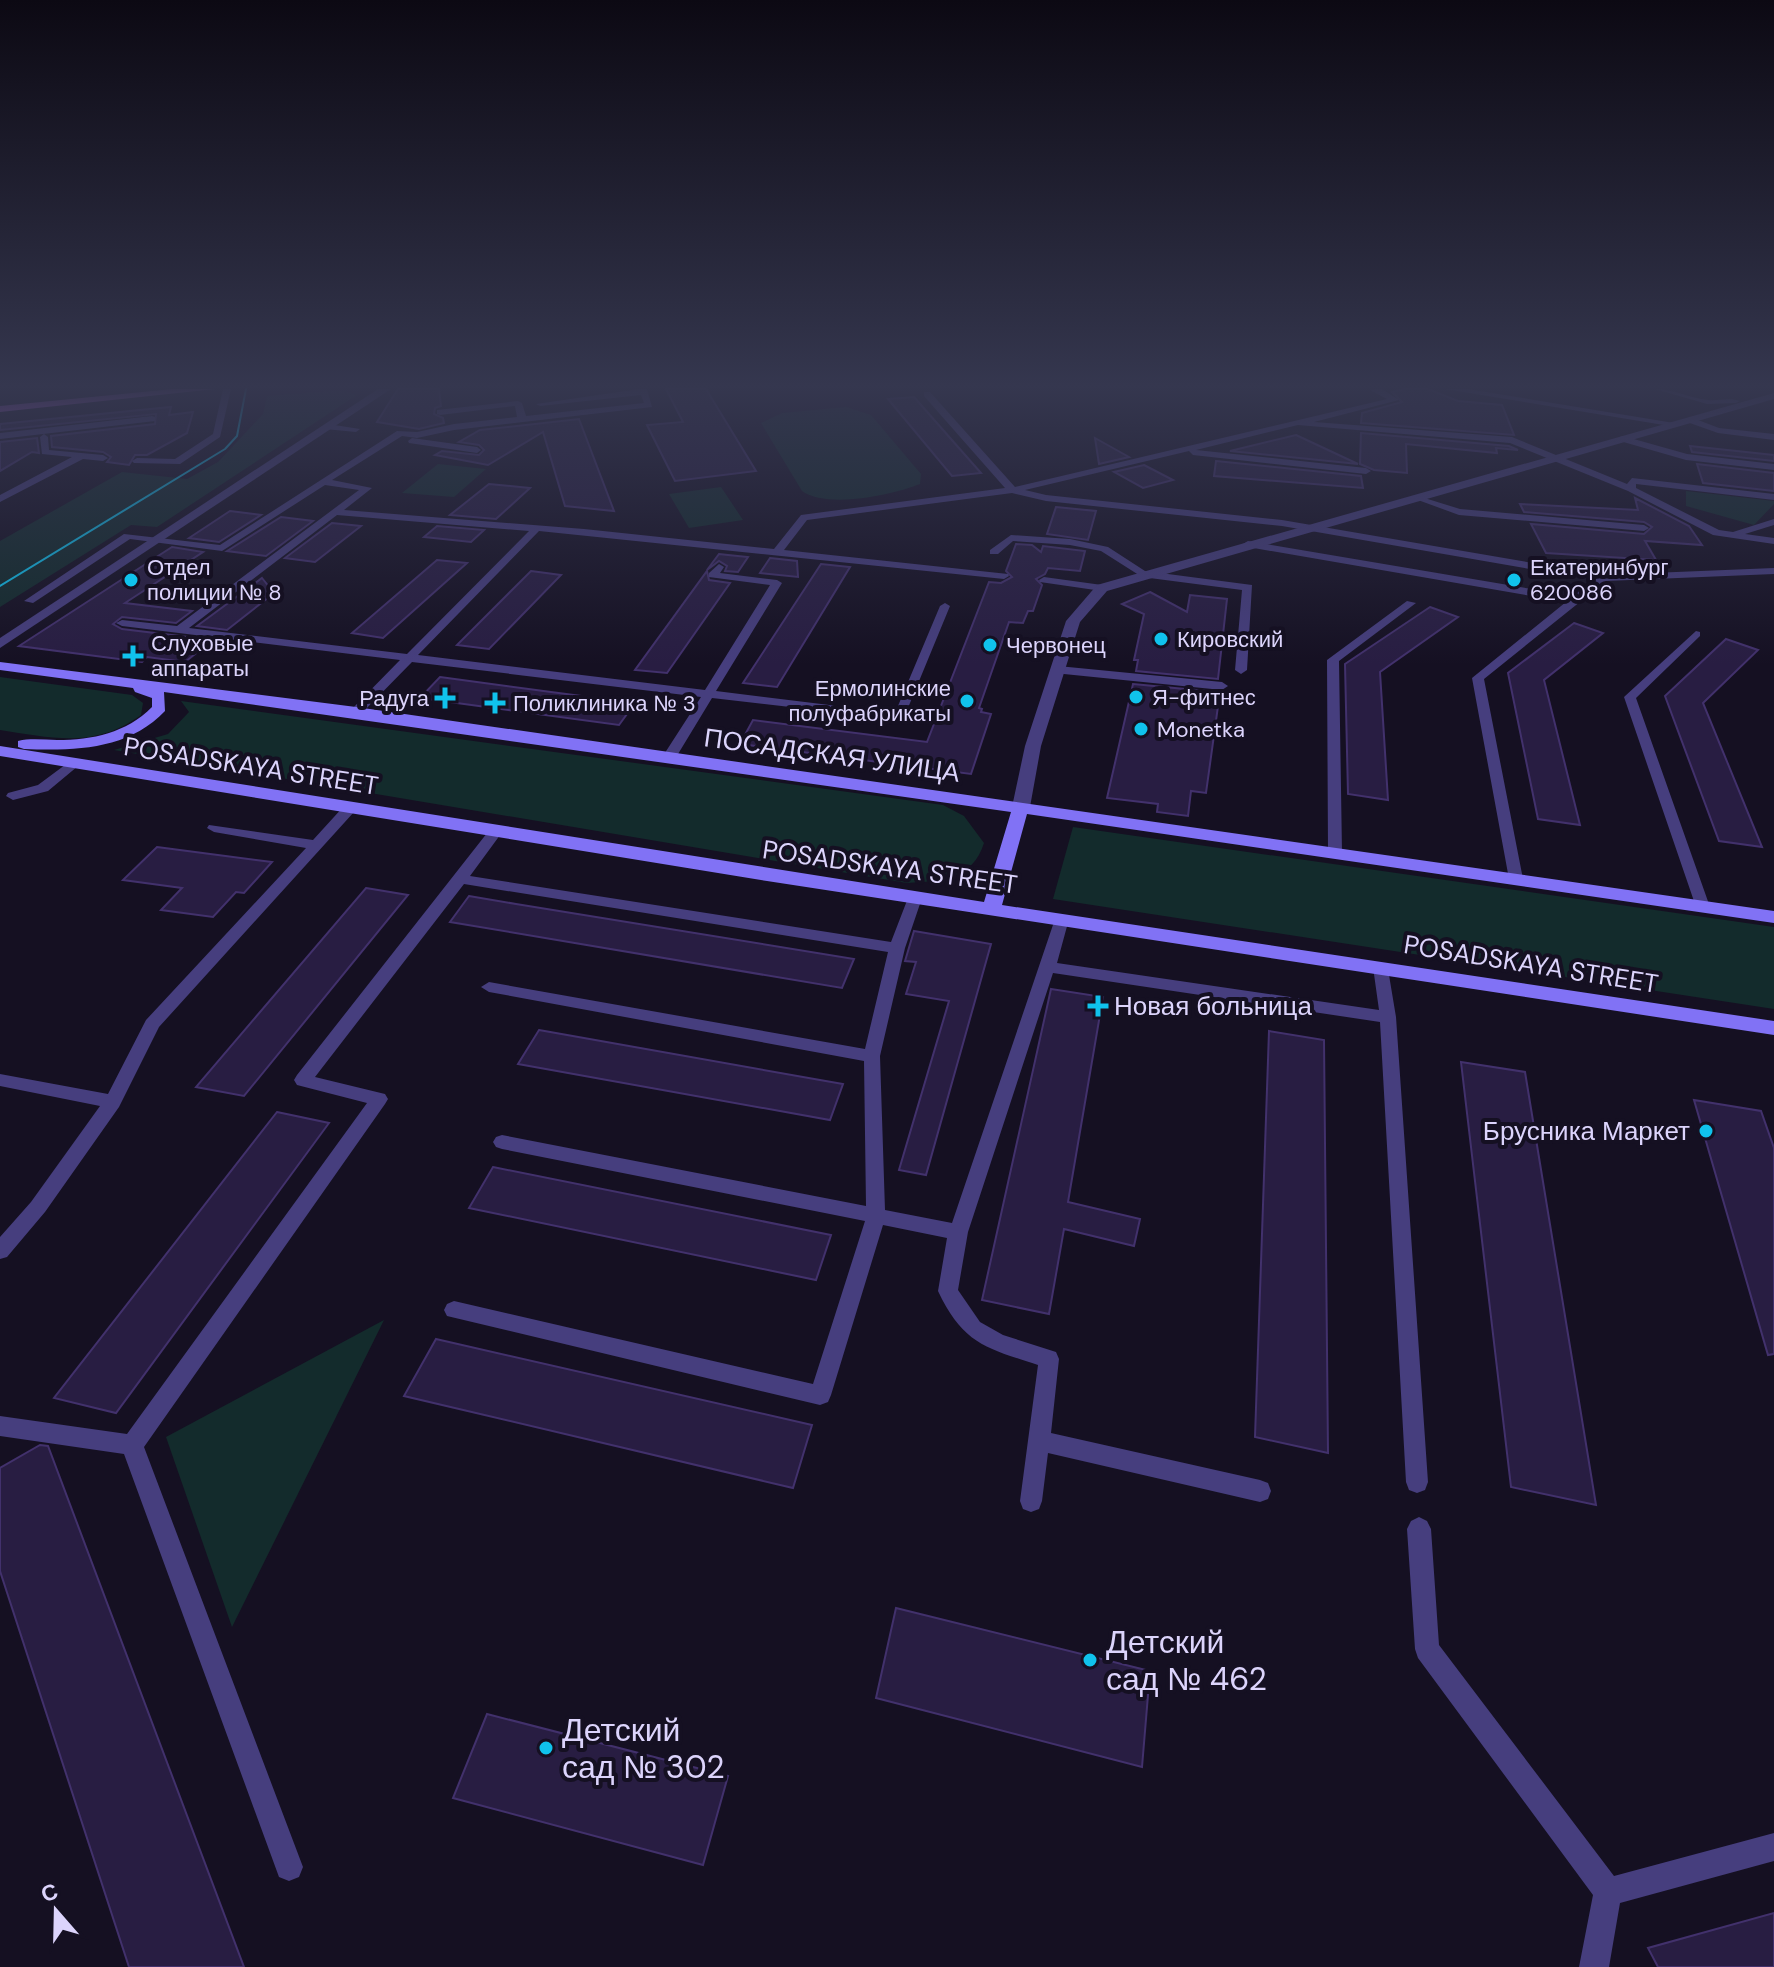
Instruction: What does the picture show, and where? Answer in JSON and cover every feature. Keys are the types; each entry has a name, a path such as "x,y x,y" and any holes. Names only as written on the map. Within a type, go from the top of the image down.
{"street":[{"path":"0,644 245,481"},
{"path":"991,909 1021,807 1033,746 1073,621 1102,588 1307,527 1479,481"},
{"name":"ПОСАДСКАЯ УЛИЦА","path":"0,666 356,712 668,759 1021,807"},
{"name":"ПОСАДСКАЯ УЛИЦА","path":"0,743 67,745 93,742 131,731 160,708 159,695 150,691 70,675"},
{"name":"POSADSKAYA STREET","path":"0,751 915,898 1774,1028"},
{"path":"1021,807 1774,917"}],"lane":[{"path":"0,499 34,481"},
{"path":"1004,481 1012,490 1046,498 1307,527 1603,578 1774,571"},
{"path":"777,552 804,517 1012,490 1048,481"},
{"path":"1611,481 1717,533 1774,541"},
{"path":"1631,489 1632,481 1774,497"},
{"path":"29,601 128,536 222,548 323,482 367,488 179,630"},
{"path":"1421,498 1459,512 1644,528"},
{"path":"335,512 537,528 731,551 777,552 1004,576"},
{"path":"1737,534 1774,522"},
{"path":"356,712 537,528"},
{"path":"994,552 1011,538 1070,542 1104,549 1142,574 1248,587 1241,670"},
{"path":"1248,544 1575,600"},
{"path":"668,759 777,583 713,575 719,567"},
{"path":"1516,879 1478,678 1603,578"},
{"path":"61,580 89,585"},
{"path":"1044,580 1102,588"},
{"path":"1335,852 1333,660 1411,603"},
{"path":"122,623 899,717 945,606"},
{"path":"1696,634 1630,697 1703,907"},
{"path":"1058,670 1222,686"},
{"path":"13,796 43,788 73,763"},
{"path":"0,1251 38,1207 113,1102 152,1024 349,809"},
{"path":"214,828 316,845"},
{"path":"132,1445 379,1099 303,1080 496,831"},
{"path":"460,879 897,948"},
{"path":"454,1310 820,1395 876,1217 872,1056 897,948 915,898"},
{"path":"1031,1501 1049,1359 997,1342 973,1328 948,1291 958,1232 1048,967 1061,919"},
{"path":"1048,967 1388,1017"},
{"path":"1381,967 1388,1017 1417,1482"},
{"path":"489,987 872,1056"},
{"path":"0,1080 113,1102"},
{"path":"502,1142 958,1232"},
{"path":"0,1426 132,1445"},
{"path":"1039,1441 1260,1491"},
{"path":"132,1445 289,1867"},
{"path":"1419,1529 1427,1649 1608,1892 1594,1967"},
{"path":"1608,1892 1774,1847"}],"green space":[{"path":"106,481 227,481 157,527 131,525 0,607 0,541"},
{"path":"417,481 473,481 454,497 402,493"},
{"path":"796,481 920,481 920,484 894,492 843,500 813,496 802,491"},
{"path":"721,487 743,520 689,528 669,494"},
{"path":"1686,491 1774,501 1774,504 1754,525 1686,506"},
{"path":"0,677 132,695 143,703 141,715 124,726 90,737 56,738 0,730"},
{"path":"181,701 943,805 964,816 984,843 979,855 964,871 943,879 907,883 114,750 168,734 189,712"},
{"path":"1073,827 1774,927 1774,1009 1053,899"},
{"path":"384,1320 232,1627 166,1437"}],"building":[{"path":"558,481 603,481 614,511 565,506"},
{"path":"1130,481 1170,481 1143,488"},
{"path":"1274,481 1362,481 1363,488"},
{"path":"1774,481 1774,491 1703,483"},
{"path":"489,484 530,488 496,519 450,515"},
{"path":"1635,498 1689,526 1702,545 1645,541 1656,560 1546,553 1531,524 1644,534 1652,527 1644,522 1524,512 1520,504 1638,510"},
{"path":"1056,507 1096,511 1088,540 1047,534"},
{"path":"230,511 261,515 219,542 189,538"},
{"path":"281,517 313,521 266,556 227,551"},
{"path":"332,523 361,526 315,562 285,558"},
{"path":"437,526 484,530 471,542 424,537"},
{"path":"1016,544 1032,545 1041,552 1043,546 1085,551 1080,571 1048,568 1036,579 1042,585 1033,611 1028,611 1023,623 1009,622 979,708 981,712 991,714 971,774 740,744 753,720 927,742 989,582 1001,583 1012,577 1006,571"},
{"path":"172,547 203,552 125,603 192,611 176,623 122,617 113,624 122,629 213,640 185,662 147,657 142,662 19,646"},
{"path":"719,554 748,557 738,572 725,571 727,566 719,561 707,570"},
{"path":"770,558 797,561 798,577 760,573"},
{"path":"437,560 467,563 383,638 352,633"},
{"path":"821,564 850,567 777,687 743,683"},
{"path":"531,571 561,575 489,649 457,645"},
{"path":"707,571 709,580 730,583 667,673 635,670"},
{"path":"262,578 274,593 227,630 197,626"},
{"path":"1150,592 1187,612 1190,595 1227,599 1218,679 1136,671 1138,660 1134,660 1144,614 1122,604"},
{"path":"1430,607 1458,617 1380,672 1388,800 1348,794 1345,664"},
{"path":"1574,623 1603,633 1544,680 1580,825 1538,819 1508,673"},
{"path":"1726,639 1758,650 1703,703 1762,847 1719,841 1665,696"},
{"path":"440,677 635,703 619,725 420,698"},
{"path":"1133,684 1216,692 1219,699 1206,793 1191,791 1188,816 1157,812 1158,804 1107,798"},
{"path":"157,847 272,862 244,893 236,892 213,917 161,910 182,888 123,880"},
{"path":"366,888 408,895 244,1096 196,1087"},
{"path":"469,896 854,959 842,988 450,922"},
{"path":"914,931 991,944 926,1175 899,1170 949,1001 906,994 916,962 905,961"},
{"path":"1051,989 1103,997 1068,1202 1140,1219 1134,1246 1064,1229 1049,1314 982,1300"},
{"path":"539,1030 843,1084 830,1120 518,1064"},
{"path":"1269,1031 1324,1040 1328,1453 1255,1437"},
{"path":"1461,1062 1525,1072 1596,1505 1511,1487"},
{"path":"1694,1100 1761,1111 1774,1148 1774,1354 1768,1355"},
{"path":"277,1112 329,1123 116,1413 54,1398"},
{"path":"493,1167 831,1235 816,1280 469,1208"},
{"path":"436,1339 812,1425 793,1488 404,1396"},
{"path":"40,1445 48,1446 244,1967 129,1967 0,1571 0,1468"},
{"path":"896,1608 1150,1671 1142,1767 876,1698"},
{"path":"487,1714 728,1776 703,1865 453,1798"},
{"path":"1774,1913 1774,1967 1658,1967 1648,1948"}],"tram line":[{"path":"0,586 173,481"}],"place":[{"name":"Отдел полиции № 8","path":"131,580"},
{"name":"Екатеринбург 620086","path":"1514,580"},
{"name":"Кировский","path":"1161,639"},
{"name":"Червонец","path":"990,645"},
{"name":"Слуховые аппараты","path":"133,656"},
{"name":"Я-фитнес","path":"1136,697"},
{"name":"Радуга","path":"445,698"},
{"name":"Ермолинские полуфабрикаты","path":"967,701"},
{"name":"Поликлиника № 3","path":"495,703"},
{"name":"Monetka","path":"1141,729"},
{"name":"Новая больница","path":"1098,1006"},
{"name":"Брусника Маркет","path":"1706,1131"},
{"name":"Детский сад № 462","path":"1090,1660"},
{"name":"Детский сад № 302","path":"546,1748"}]}
